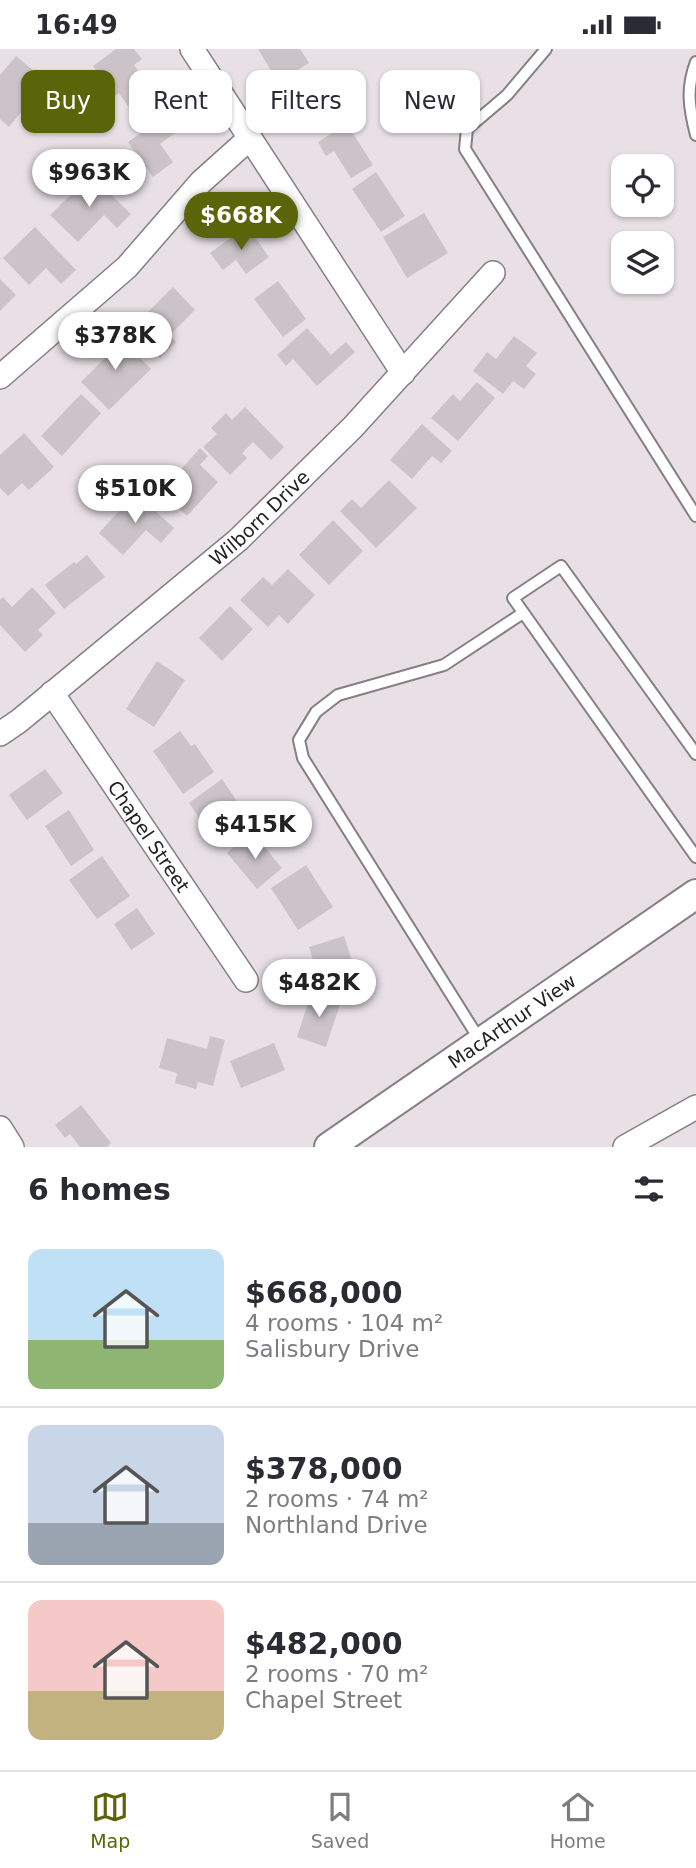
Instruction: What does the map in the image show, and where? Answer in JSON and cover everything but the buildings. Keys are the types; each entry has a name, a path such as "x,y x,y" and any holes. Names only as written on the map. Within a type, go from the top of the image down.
{"street":[{"path":"192,49 403,373"},
{"path":"0,377 127,267 201,183 250,138"},
{"name":"Wilborn Drive","path":"0,734 238,540 353,427 493,273"},
{"name":"Chapel Street","path":"52,693 246,980"},
{"name":"MacArthur View","path":"329,1147 696,894"},
{"path":"625,1147 696,1107"},
{"path":"0,1128 12,1147"}],"lane":[{"path":"546,49 507,95 467,129 465,149 662,460 695,518"},
{"path":"696,62 688,81 696,135"},
{"path":"696,754 561,566 513,598 696,857"},
{"path":"481,1042 303,758 299,740 316,712 338,695 444,665 523,613"}]}
